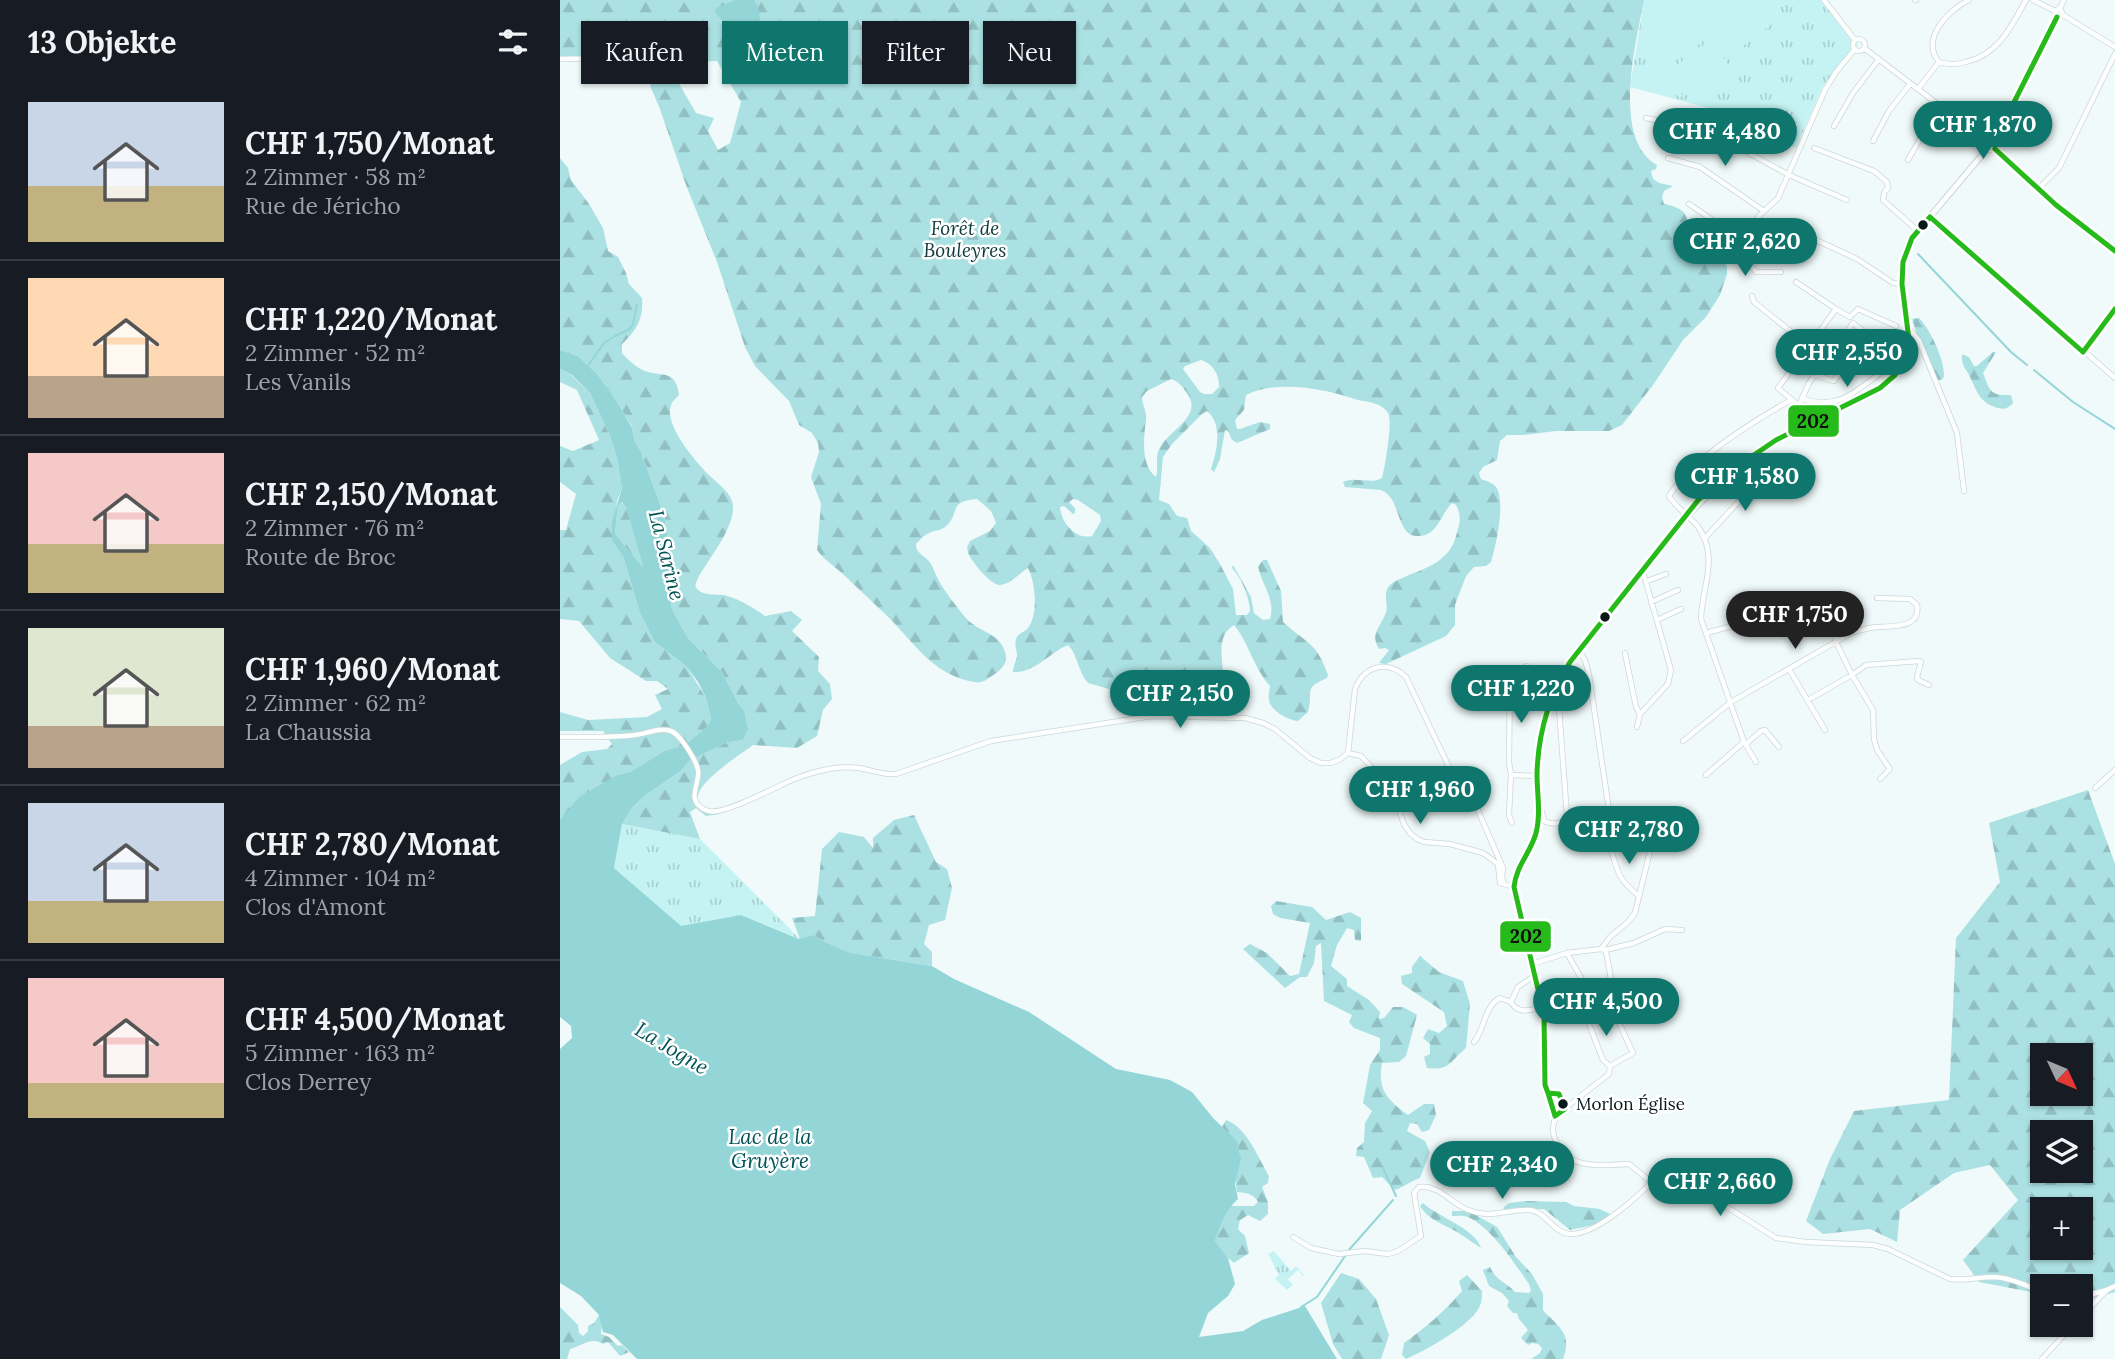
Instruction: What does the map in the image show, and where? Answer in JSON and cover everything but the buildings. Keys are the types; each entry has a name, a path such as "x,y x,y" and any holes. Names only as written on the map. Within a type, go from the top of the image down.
{"street":[{"path":"1824,0 1855,40"},
{"path":"1969,0 1952,12 1936,33 1932,47 1939,62 1955,65 1994,49 2009,31 2026,0"},
{"path":"2033,0 2115,47"},
{"path":"1995,149 1996,140 2064,0"},
{"path":"1855,40 1863,40 1864,48 1986,141"},
{"path":"1855,40 1855,49"},
{"path":"1855,49 1860,51 1864,48"},
{"path":"1689,204 1739,238 1747,236 1764,211 1778,198 1825,90 1855,49"},
{"path":"2038,189 2059,168 2115,54"},
{"path":"560,59 581,59"},
{"path":"1834,126 1853,93 1879,59"},
{"path":"1917,89 1939,62"},
{"path":"1872,141 1889,111 1910,84"},
{"path":"1908,160 1943,108"},
{"path":"1646,118 1709,131 1789,175 1847,200"},
{"path":"1986,141 1992,138 1996,140"},
{"path":"1986,141 1987,149"},
{"path":"1814,148 1874,171 1887,182 1888,188 1883,200 1918,231"},
{"path":"1987,149 1995,149 2038,189 2115,251"},
{"path":"1987,149 1918,231 1905,253 1901,270 1910,330 1906,356 1895,375 1880,388 1776,440 1699,499 1565,669 1552,696 1539,744 1535,835 1516,870 1514,887 1543,1007 1544,1076 1555,1115 1552,1130 1558,1145 1578,1164 1629,1164 1651,1183 1673,1196 1705,1198 1719,1202 1776,1238 1873,1245 1888,1249 1941,1276 1959,1280 2002,1278 2030,1287"},
{"path":"1668,158 1700,167 1764,211"},
{"path":"1930,217 2115,378"},
{"path":"1786,226 1857,259 1894,283 1902,284"},
{"path":"1747,236 1754,242 1747,252 1748,262 1756,272 1781,272"},
{"path":"1796,282 1850,317 1858,309 1896,326"},
{"path":"1752,296 1754,302 1809,346"},
{"path":"1813,420 1778,388 1836,309"},
{"path":"2083,352 2115,309"},
{"path":"1799,405 1809,383 1853,323 1867,334 1834,381 1815,375"},
{"path":"1910,330 1919,341 1957,433 1964,491"},
{"path":"1803,399 1832,402 1848,397 1879,374"},
{"path":"1756,762 1745,743 1702,619 1710,564 1704,538 1669,496 1685,477 1736,433 1791,400"},
{"path":"1704,538 1767,471"},
{"path":"1637,727 1640,714 1668,684 1671,670 1643,572"},
{"path":"1647,582 1666,574"},
{"path":"1651,602 1678,590"},
{"path":"1683,741 1731,702 1853,632 1905,624 1917,617 1917,605 1910,599 1877,598"},
{"path":"1657,620 1681,608"},
{"path":"1706,633 1773,615 1836,625 1836,642 1873,710 1874,739 1890,769 1880,779"},
{"path":"1579,651 1585,660 1593,703 1609,810 1606,829"},
{"path":"1625,653 1636,707 1640,714"},
{"path":"1808,700 1866,665 1919,660 1918,680 1929,685"},
{"path":"1512,823 1509,815 1510,675 1513,671 1527,666"},
{"path":"560,737 634,735 663,730 672,732 681,738 697,767 695,797 703,808 714,812 730,808 791,781 827,770 849,767 896,774 991,741 1152,716 1245,718 1275,729 1310,758 1321,763 1330,763 1348,753 1354,689 1358,682 1374,667 1391,667 1406,677 1460,790 1478,808 1503,868 1504,884"},
{"path":"1789,669 1825,730"},
{"path":"1538,807 1545,821 1550,824 1566,820 1559,709 1552,696"},
{"path":"1706,775 1761,731 1765,730 1779,747"},
{"path":"1348,753 1361,756 1375,771 1394,796 1404,824 1412,835 1421,841 1450,844 1491,857 1498,864 1500,883 1514,887"},
{"path":"2095,788 2115,770"},
{"path":"1511,775 1537,776"},
{"path":"1603,949 1635,913 1653,831 1659,818 1666,816 1690,827"},
{"path":"1609,844 1618,876 1639,896"},
{"path":"1532,964 1567,953 1634,943 1665,929 1682,930"},
{"path":"1603,949 1618,1021 1633,1052 1610,1066"},
{"path":"1567,953 1581,978 1579,994"},
{"path":"1511,1002 1518,987 1534,976"},
{"path":"1474,1042 1488,1012 1500,998 1511,1002 1515,1009 1521,1011 1543,1007"},
{"path":"1588,1024 1603,1060 1610,1066"},
{"path":"1555,1115 1609,1074 1610,1066"},
{"path":"1293,1237 1311,1248 1339,1254 1365,1251 1388,1254 1398,1251 1422,1236 1414,1193 1419,1187 1427,1186 1438,1189 1462,1208 1488,1216 1537,1211 1563,1233 1572,1234 1609,1220 1651,1183"},
{"path":"2093,1294 2115,1286"},
{"path":"2093,1305 2107,1290"},
{"path":"2042,1359 2062,1337"}],"green space":[{"name":"Forêt de Bouleyres","path":"560,0 1644,0 1630,88 1634,134 1643,152 1657,165 1656,169 1651,171 1653,179 1673,186 1664,191 1664,204 1674,206 1684,213 1696,239 1727,266 1727,274 1720,295 1706,317 1683,340 1622,425 1609,431 1507,435 1500,441 1497,460 1483,467 1479,473 1481,479 1496,487 1499,494 1500,513 1491,562 1486,566 1474,567 1466,576 1455,605 1455,625 1446,636 1386,664 1379,663 1389,650 1379,649 1375,635 1386,611 1387,588 1444,556 1453,544 1460,520 1456,505 1452,503 1431,532 1421,536 1411,535 1403,527 1393,502 1386,493 1381,490 1345,487 1343,482 1348,480 1373,481 1382,478 1390,425 1388,413 1374,404 1331,392 1302,387 1273,387 1246,395 1244,410 1235,420 1237,429 1260,422 1270,424 1270,429 1237,443 1225,430 1220,459 1214,472 1211,469 1217,446 1217,430 1207,411 1172,444 1163,457 1159,500 1169,504 1177,516 1187,518 1191,531 1210,548 1233,589 1236,615 1247,615 1250,611 1247,594 1232,568 1233,565 1251,597 1254,613 1263,620 1270,619 1270,598 1258,566 1263,560 1267,560 1281,591 1283,622 1315,649 1324,664 1327,678 1314,685 1310,691 1308,712 1298,721 1289,719 1272,707 1270,686 1234,625 1223,639 1221,684 1217,691 1204,692 1194,676 1184,673 1127,699 1122,698 1109,689 1088,683 1068,645 1028,670 1013,672 1017,656 1016,639 1028,628 1034,615 1032,581 1028,568 1011,581 995,584 972,560 967,548 970,541 990,531 996,523 991,511 977,499 962,502 945,527 927,534 916,544 962,613 971,623 998,640 1005,652 1006,661 1001,669 986,680 973,682 952,675 930,661 817,550 821,504 811,477 819,452 818,443 812,433 799,425 789,401 755,366 745,347 717,262 650,84 679,84 696,113 714,118 708,131 718,150 730,143 741,102 730,84 848,84 848,21 722,21 722,70 717,61 708,61 708,21 581,21 581,57 560,57","holes":["1201,360 1209,364 1218,378 1219,387 1212,394 1200,392 1183,369","1171,379 1187,393 1191,408 1189,415 1159,450 1156,477 1145,458 1146,416 1142,397 1147,391","1073,499 1100,515 1101,521 1092,536 1075,533 1063,519 1060,507 1064,506 1075,513 1075,508 1069,502"]},
{"path":"1644,0 1825,0 1858,45 1823,86 1796,148 1712,109 1630,87"},
{"path":"1666,0 1681,0 1709,37 1676,56 1660,54 1642,40 1644,12"},
{"path":"1683,0 1756,0 1773,23 1727,58"},
{"path":"1710,40 1731,68 1690,99 1669,71"},
{"path":"1643,67 1667,75 1684,97 1640,87"},
{"path":"560,158 568,168 571,180 603,228 608,251 618,257 629,284 642,298 640,318 635,329 622,344 622,353 642,369 675,381 679,395 670,411 671,421 689,452 732,501 730,524 698,578 696,588 703,593 735,599 765,616 791,611 802,620 792,631 819,657 818,671 830,684 832,699 823,710 817,736 797,748 753,745 708,781 700,791 698,801 704,808 720,814 706,816 696,808 690,812 700,839 622,824 644,796 681,771 689,761 725,743 742,740 744,710 722,672 687,637 671,607 674,573 664,515 635,442 632,427 598,375 578,356 560,350"},
{"path":"1919,318 1932,337 1939,354 1944,370 1941,380 1937,380 1919,341 1912,319"},
{"path":"1996,352 1983,373 1992,391 1999,395 2011,395 2013,403 2005,409 1992,406 1983,400 1962,361 1962,354 1977,366"},
{"path":"560,369 571,375 590,393 610,436 622,488 617,501 612,541 623,556 640,613 654,641 687,667 706,698 711,719 707,727 693,740 664,751 630,772 617,775 560,820 560,765 582,752 607,749 612,744 603,731 560,731 560,712 588,720 647,717 662,709 655,695 668,689 657,681 646,681 610,658 579,621 560,619 560,530 566,530 576,494 560,482 560,446 573,451 599,440 577,390 560,382"},
{"path":"621,502 626,506 645,571 615,534 618,505"},
{"path":"2088,790 2115,864 2115,1292 2093,1298 2093,1274 2030,1274 2030,1292 1979,1282 1963,1260 2018,1200 1990,1165 1954,1173 1900,1210 1897,1242 1870,1229 1823,1234 1806,1221 1830,1159 1854,1111 1949,1100 1956,938 2000,882 1989,823"},
{"path":"914,815 936,862 947,869 952,888 945,920 929,925 924,944 932,952 932,966 852,953 812,935 800,939 792,918 815,916 822,849 839,832 864,837 873,848 873,838 894,820"},
{"path":"622,824 700,839 800,939 741,915 681,927 614,868"},
{"path":"1276,901 1312,907 1326,920 1350,912 1361,918 1361,941 1355,940 1354,930 1347,928 1337,945 1331,966 1347,979 1347,986 1369,1000 1380,1012 1379,1019 1384,1018 1393,1007 1403,1007 1417,1015 1406,1056 1399,1062 1382,1063 1381,1080 1386,1094 1408,1115 1424,1104 1434,1104 1436,1115 1429,1130 1422,1132 1417,1124 1410,1123 1407,1131 1425,1141 1430,1152 1420,1178 1398,1189 1395,1190 1382,1177 1373,1178 1364,1157 1356,1156 1357,1148 1364,1142 1365,1123 1372,1111 1363,1103 1370,1065 1380,1050 1380,1038 1354,1028 1349,1022 1352,1015 1324,1001 1321,943 1316,946 1314,963 1307,977 1300,977 1285,988 1243,949 1250,944 1267,953 1290,976 1299,974 1310,923 1280,918 1273,914 1271,906"},
{"path":"1420,956 1439,972 1463,981 1470,1004 1466,1048 1445,1067 1427,1068 1424,1057 1430,1054 1430,1044 1423,1038 1428,1029 1439,1033 1447,1026 1444,1012 1402,984 1401,976 1412,973 1412,967"},
{"path":"1226,1120 1246,1136 1269,1176 1268,1183 1262,1187 1268,1202 1268,1214 1260,1221 1248,1215 1240,1220 1238,1229 1245,1236 1249,1253 1234,1263 1215,1241 1220,1221 1230,1206 1254,1206 1258,1202 1252,1195 1237,1192 1240,1152 1232,1137 1222,1127"},
{"path":"1566,1202 1574,1206 1600,1209 1610,1214 1597,1224 1570,1230 1544,1209 1503,1211 1509,1203"},
{"path":"1423,1203 1472,1235 1481,1248 1427,1215 1420,1206"},
{"path":"1452,1211 1474,1214 1497,1227 1516,1257 1532,1274 1543,1294 1543,1310 1559,1326 1565,1337 1566,1350 1563,1359 1531,1359 1540,1353 1542,1348 1538,1344 1528,1345 1521,1338 1528,1330 1517,1313 1513,1313 1507,1306 1509,1301 1502,1293 1489,1286 1483,1270 1490,1267 1498,1279 1515,1292 1529,1293 1529,1284 1485,1229 1468,1217 1452,1216"},
{"path":"1274,1251 1291,1271 1296,1266 1304,1275 1298,1270 1288,1279 1293,1285 1287,1290 1275,1279 1279,1275 1268,1254"},
{"path":"1341,1273 1359,1279 1376,1299 1389,1335 1381,1359 1342,1359 1333,1344 1321,1303"},
{"path":"1467,1275 1482,1291 1477,1311 1449,1336 1406,1359 1402,1355 1404,1343 1434,1319 1462,1291 1459,1281"},
{"path":"560,1307 578,1325 579,1333 583,1336 599,1315 602,1322 601,1334 609,1337 618,1346 622,1345 629,1352 620,1356 608,1342 603,1344 590,1341 570,1349 567,1359 560,1359"}],"water":[{"path":"735,0 754,0 760,21 723,21 715,13 716,8"},
{"name":"Lac de la Gruyère","path":"560,350 578,356 598,375 632,428 664,515 674,573 671,607 687,637 722,672 744,710 747,726 742,740 725,743 689,761 681,771 644,796 632,808 622,824 614,868 681,926 741,915 799,939 812,935 852,953 932,966 954,979 1029,1012 1116,1069 1170,1080 1192,1092 1237,1141 1241,1159 1235,1184 1238,1199 1224,1218 1215,1241 1228,1258 1235,1284 1228,1296 1208,1313 1199,1337 1243,1331 1262,1320 1305,1306 1337,1359 637,1359 613,1335 603,1332 599,1315 581,1296 560,1283 560,1049 572,1038 571,1026 560,1017 560,820 579,797 617,775 630,772 664,751 685,745 707,727 711,719 706,698 698,682 687,667 654,641 640,613 623,556 612,541 612,521 622,488 610,436 590,393 572,375 560,369","holes":["622,502 626,507 644,569 615,534 618,505"]}],"waterway":[{"path":"1918,254 2011,352 2027,365"},
{"path":"587,367 604,343 630,329 637,304"},
{"path":"2034,370 2073,402 2115,429"},
{"path":"1383,1168 1396,1196"},
{"path":"1348,1251 1393,1200"},
{"path":"1301,1307 1317,1297 1345,1256"}],"transit line":[{"name":"202","path":"1995,140 2057,17"},
{"name":"202","path":"1995,149 2056,205 2115,251"},
{"name":"202","path":"1930,217 2083,352"},
{"name":"202","path":"1548,1093 1545,1085 1544,1015 1514,887 1536,833 1540,744 1556,688 1570,662 1699,499 1776,440 1880,388 1895,375 1906,356 1909,340 1902,284 1903,262 1912,238 1930,217"},
{"name":"202","path":"2083,352 2115,309"},
{"name":"202","path":"1548,1093 1559,1094 1565,1109 1555,1116 1548,1093"}],"place":[{"name":"Morlon Église","path":"1563,1104"}],"water label":[{"name":"La Sarine","path":"667,555"},
{"name":"La Jogne","path":"672,1048"}]}
